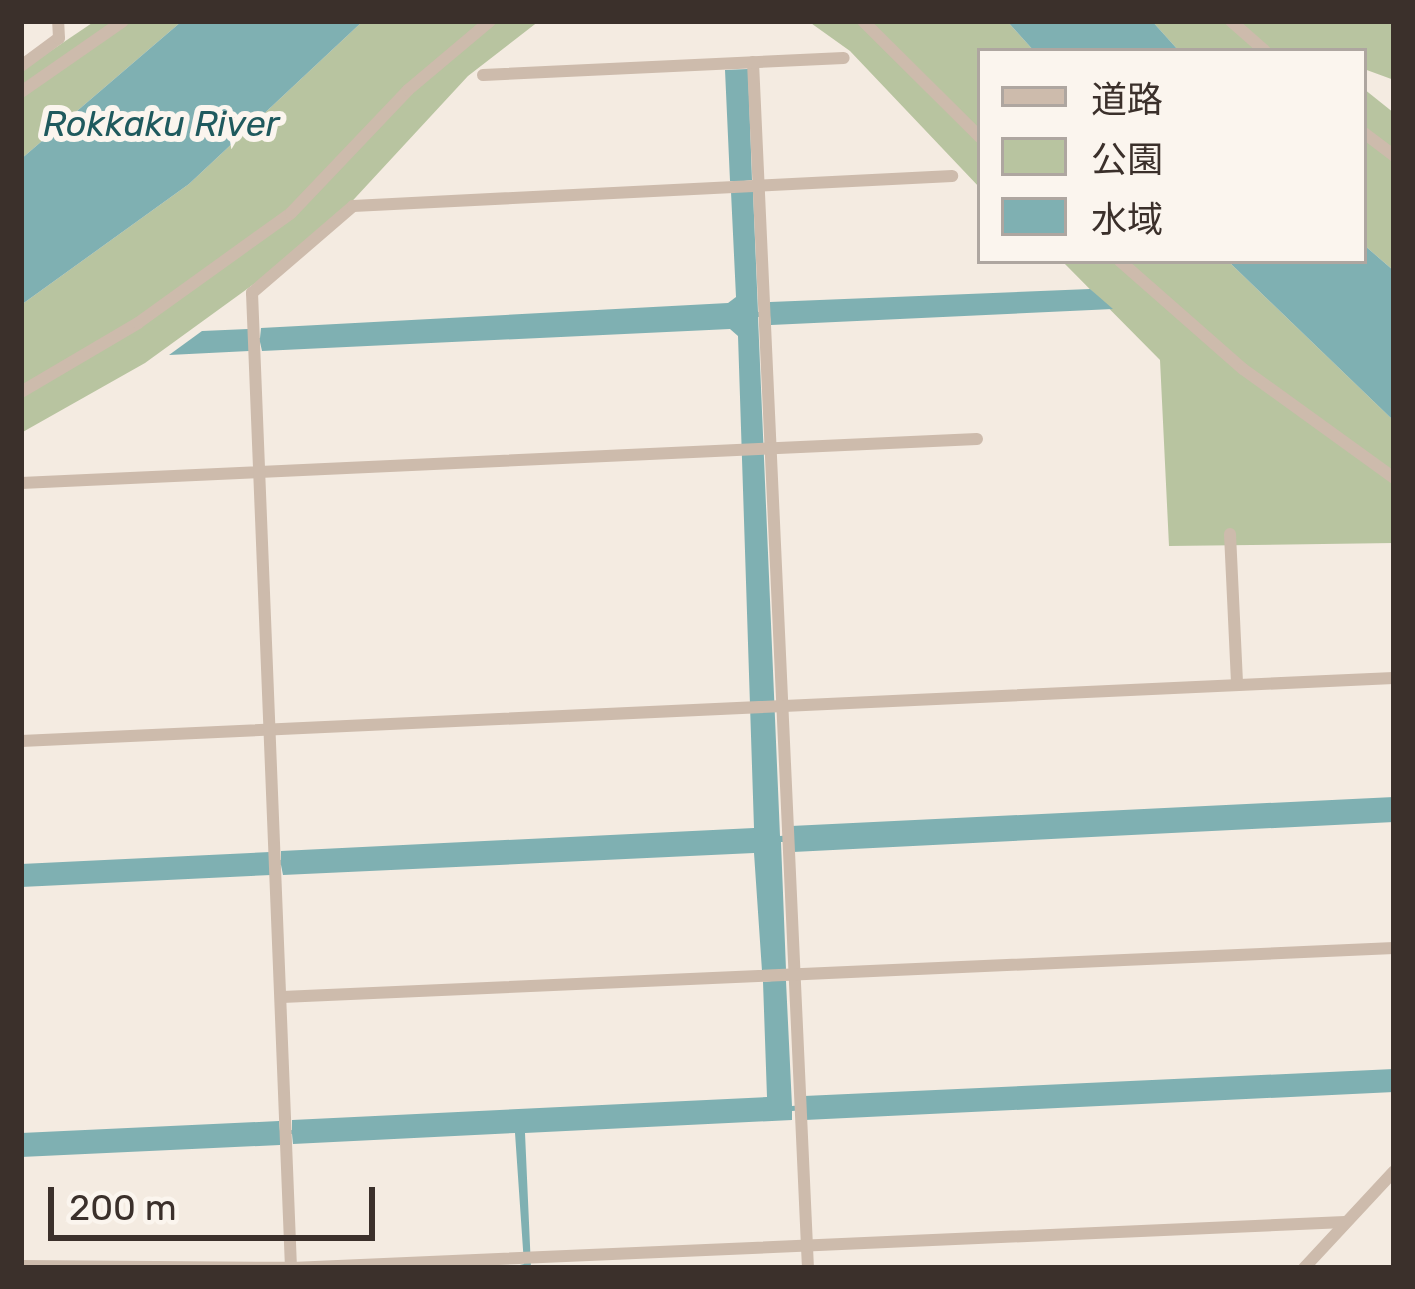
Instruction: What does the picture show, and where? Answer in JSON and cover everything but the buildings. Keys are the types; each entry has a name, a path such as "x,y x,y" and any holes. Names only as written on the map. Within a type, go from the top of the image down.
{"street":[{"path":"21,67 59,38 58,21"},
{"path":"21,92 123,21"},
{"path":"21,392 138,323 291,213 408,91 490,21"},
{"path":"863,21 977,134"},
{"path":"1232,21 1261,48"},
{"path":"483,75 844,58"},
{"path":"753,62 747,185 765,314 759,449 770,706 786,838 781,976 799,1108 808,1268"},
{"path":"1367,135 1394,156"},
{"path":"290,1268 253,293 353,206 952,176"},
{"path":"1123,264 1244,369 1394,478"},
{"path":"21,483 977,440"},
{"path":"1230,534 1237,684"},
{"path":"21,741 1394,678"},
{"path":"282,997 1394,948"},
{"path":"1304,1268 1394,1171"},
{"path":"21,1266 290,1268 1346,1222"}],"green space":[{"path":"95,21 182,21 21,159 21,71"},
{"path":"363,21 539,21 468,76 319,237 145,363 21,433 21,305 189,184"},
{"path":"808,21 1007,21 1031,48 977,48 977,185 850,51"},
{"path":"1152,21 1394,21 1394,80 1367,70 1367,48 1176,48"},
{"path":"1367,91 1394,113 1394,271 1367,248"},
{"path":"1065,264 1231,264 1394,421 1394,543 1169,546 1160,360"}],"water":[{"name":"Rokkaku River","path":"182,21 363,21 189,184 21,305 21,159"},
{"path":"1007,21 1152,21 1176,48 1031,48"},
{"path":"748,69 752,180 744,181 753,191 758,312 770,311 770,302 1090,289 1113,309 771,325 770,316 758,317 780,836 791,835 791,826 1394,797 1394,822 793,852 792,842 781,842 786,970 778,980 786,981 792,1106 804,1105 804,1096 1394,1069 1394,1092 805,1120 804,1110 792,1111 792,1120 525,1133 531,1268 507,1268 524,1264 515,1133 293,1144 292,1134 280,1135 280,1145 21,1157 21,1133 279,1121 280,1131 292,1130 292,1120 767,1097 763,982 772,981 762,971 754,853 283,875 281,865 271,866 271,875 21,887 21,864 270,852 271,861 281,860 281,851 754,828 738,336 730,329 262,351 260,342 249,343 249,351 169,355 202,331 248,329 249,338 260,338 261,328 728,303 736,297 731,192 739,181 730,181 725,70"},
{"path":"1367,248 1394,271 1394,421 1231,264 1367,264"}]}
